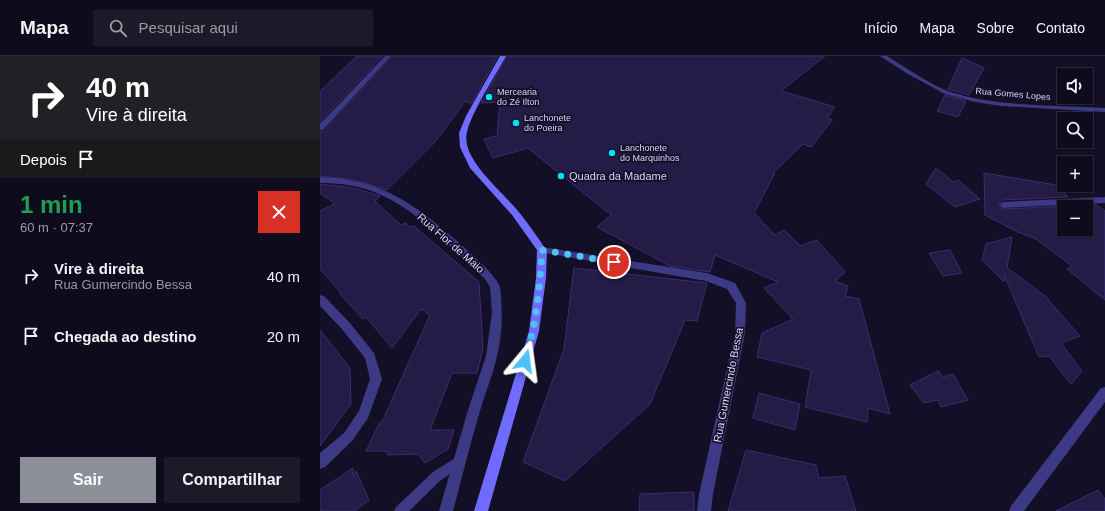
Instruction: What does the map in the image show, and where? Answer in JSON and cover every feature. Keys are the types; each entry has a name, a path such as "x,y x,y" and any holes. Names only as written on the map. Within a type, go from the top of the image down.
{"street":[{"path":"320,128 388,56"},
{"path":"481,511 534,331 541,278 542,250 515,213 473,166 464,147 463,133 470,116 503,56"},
{"name":"Rua Gomes Lopes","path":"883,56 910,73 948,93 977,101 1002,104 1105,110"},
{"name":"Rua Flor de Maio","path":"320,180 368,187 383,192 419,214 488,276 495,287 497,312 492,356 474,410 446,511"},
{"path":"1003,205 1105,200"},
{"name":"Rua Gumercindo Bessa","path":"542,250 707,277 731,286 741,303 740,333 706,494 704,511"},
{"path":"320,299 346,325 370,356 376,379 364,414 348,436 320,462"},
{"path":"1016,511 1105,392"}],"lane":[{"path":"400,511 437,476 460,460"}],"building":[{"path":"357,56 383,56 320,122 320,91"},
{"path":"392,56 498,56 472,103 467,103 466,100 435,142 387,190 354,180 320,176 320,132 324,131"},
{"path":"507,56 825,56 781,91 835,107 827,118 832,120 811,147 803,144 773,173 775,173 754,213 775,235 784,230 800,246 817,240 845,272 835,281 848,286 845,296 859,299 890,414 868,408 867,422 805,407 811,370 757,357 762,333 793,319 764,288 778,282 715,255 710,272 670,266 597,227 612,214 606,211 528,148 493,158 484,139 497,136 500,102 481,103"},
{"path":"962,58 984,68 969,95 948,89"},
{"path":"945,95 966,101 958,117 937,111"},
{"path":"936,168 953,182 958,180 980,199 955,207 926,184"},
{"path":"984,173 1056,185 1057,192 1063,192 1068,197 1003,200 998,205 1002,209 1057,207 1057,236 1093,236 1093,205 1096,205 1105,211 1105,300 1067,269 1072,266 1036,239 1018,232 985,215"},
{"path":"320,184 354,188 380,196 375,201 401,225 406,223 410,227 414,226 479,282 483,349 477,373 452,373 430,430 454,430 448,449 425,463 418,454 388,455 387,451 366,451 380,422 382,422 430,315 421,309 392,348 366,317 363,319 340,294 341,293 320,269 320,211 335,204 320,193"},
{"path":"1012,237 1007,268 1044,295 1080,336 1061,343 1082,371 1071,384 1049,356 1039,357 1005,277 1004,282 982,260 986,244"},
{"path":"950,250 962,273 943,276 929,253"},
{"path":"574,268 707,283 697,321 685,320 650,404 565,481 523,462 564,349"},
{"path":"320,330 350,368 351,404 320,446"},
{"path":"938,371 943,377 953,374 968,400 941,407 938,400 924,403 910,385"},
{"path":"759,393 800,404 795,430 753,418"},
{"path":"746,450 816,465 819,478 845,476 856,511 728,511"},
{"path":"353,468 353,477 356,471 369,500 355,511 320,511 320,490"},
{"path":"1098,490 1105,499 1105,511 1056,511"},
{"path":"694,492 694,511 639,511 640,494"}],"place":[{"name":"Mercearia do Zé Ilton","path":"489,97"},
{"name":"Lanchonete do Poeira","path":"516,123"},
{"name":"Lanchonete do Marquinhos","path":"612,153"},
{"name":"Quadra da Madame","path":"561,176"}],"route":[{"path":"525,361 534,331 541,278 542,250 614,262"}]}
